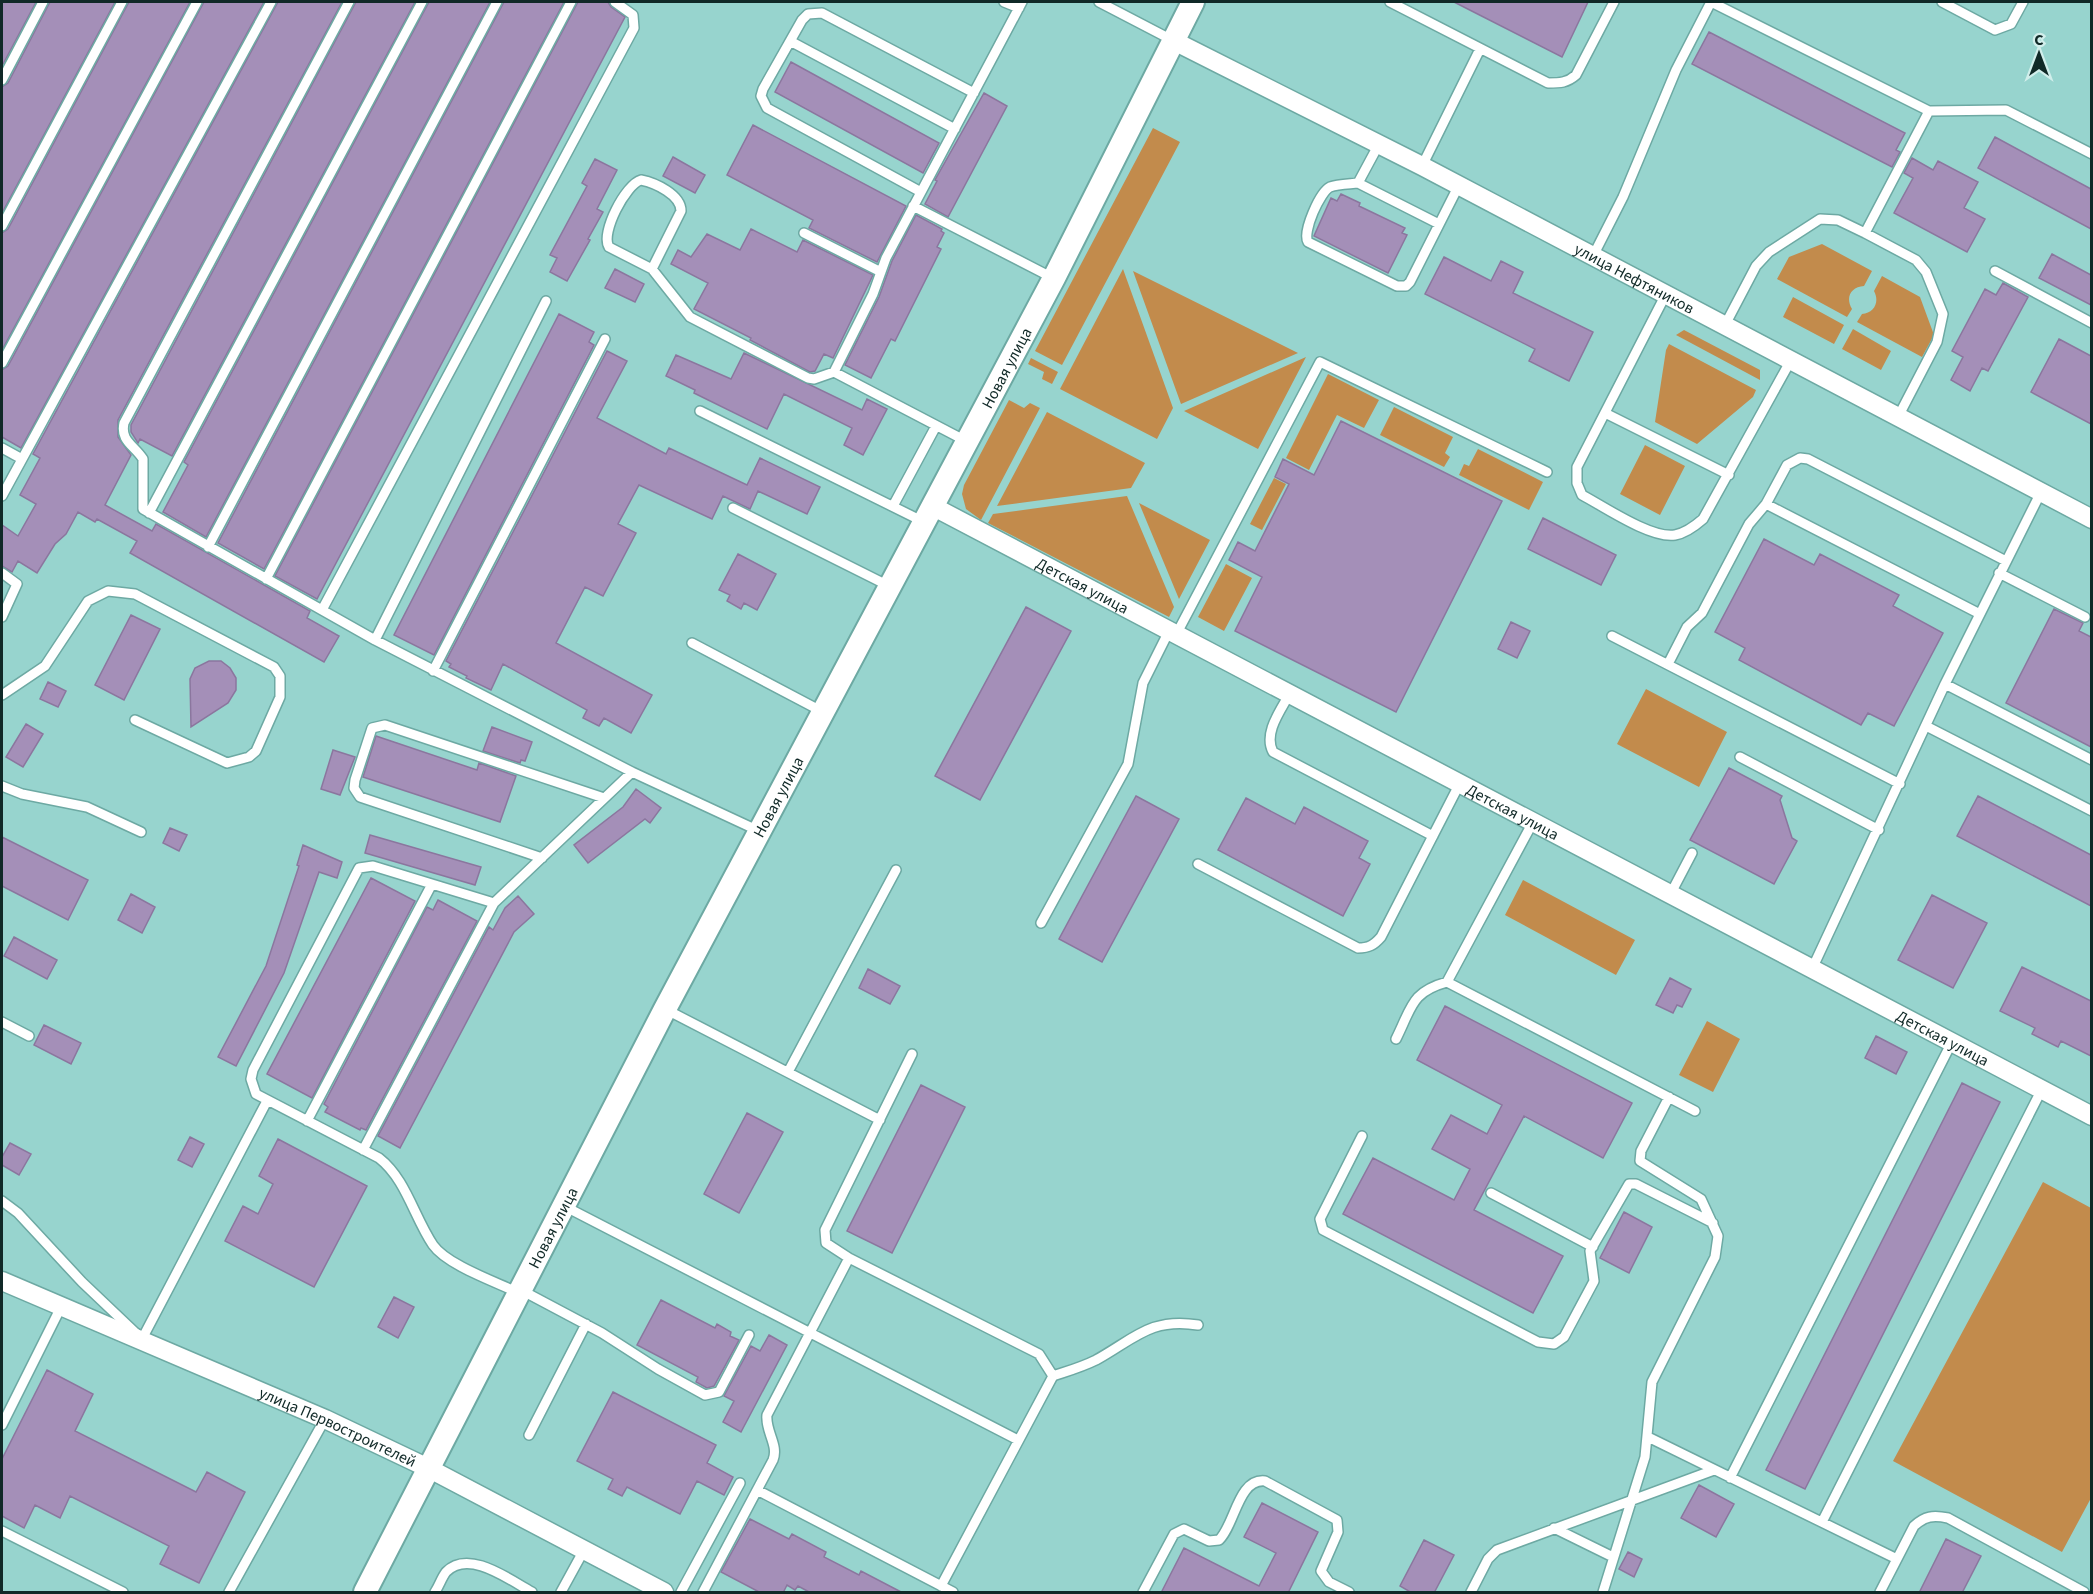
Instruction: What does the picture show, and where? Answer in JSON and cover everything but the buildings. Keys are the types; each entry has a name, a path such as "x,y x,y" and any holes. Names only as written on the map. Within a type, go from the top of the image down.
{"street":[{"name":"Новая улица","path":"365,1593 665,1009 1054,278 1192,2"},
{"name":"улица Нефтяников","path":"1174,41 1459,185 2091,519"},
{"name":"Детская улица","path":"930,514 1173,631 2091,1116"},
{"name":"улица Первостроителей","path":"2,1281 325,1419 428,1468 664,1593"}],"lane":[{"path":"2,80 43,2"},
{"path":"2,226 122,2"},
{"path":"2,363 197,2"},
{"path":"2,496 271,2"},
{"path":"349,2 124,423 122,432 125,441 143,459 142,501 144,508 208,547 433,671 632,772 760,832"},
{"path":"149,513 422,2"},
{"path":"208,547 497,2"},
{"path":"266,579 571,2"},
{"path":"322,610 634,28 633,15 615,2"},
{"path":"652,268 681,211 681,205 674,196 641,180 630,186 607,230 606,242 609,247 652,268 690,317 808,378 814,379 834,372 913,206 1020,5 1004,2"},
{"path":"1100,2 1174,41"},
{"path":"1390,2 1548,82 1569,81 1576,75 1614,2"},
{"path":"1593,256 1623,197 1676,70 1711,2 1929,111 2006,110 2091,154"},
{"path":"1942,2 1995,30 2011,24 2023,2"},
{"path":"921,192 767,108 761,96 790,41 808,14 822,13 974,93"},
{"path":"790,41 955,129"},
{"path":"1422,166 1480,49"},
{"path":"1865,233 1929,111"},
{"path":"1358,183 1378,144"},
{"path":"1439,224 1358,183 1332,186 1324,192 1306,228 1308,242 1401,286 1410,282 1459,185"},
{"path":"913,206 1054,278"},
{"path":"1725,325 1756,266 1778,247 1820,219 1838,220 1916,260 1926,272 1943,314 1937,342 1898,417"},
{"path":"804,233 881,272"},
{"path":"1995,271 2091,323"},
{"path":"1666,294 1578,467 1577,483 1582,495 1656,533 1674,535 1691,529 1703,519 1791,360"},
{"path":"375,640 546,301"},
{"path":"433,671 605,339"},
{"path":"1041,923 1128,764 1143,683 1320,362 1547,472"},
{"path":"834,372 968,442"},
{"path":"700,411 893,506 930,514"},
{"path":"1605,413 1729,475"},
{"path":"893,506 936,426"},
{"path":"2,448 22,459"},
{"path":"1668,664 1687,627 1702,613 1749,524 1766,504 1791,460 1808,459 2006,561"},
{"path":"1812,969 1879,830 1945,684 2041,492"},
{"path":"1766,504 1980,614"},
{"path":"733,508 891,587"},
{"path":"2,573 17,584 2,617"},
{"path":"1999,573 2085,617"},
{"path":"2,695 45,666 88,601 108,591 135,594 274,667 280,676 280,697 256,751 239,761 227,763 135,720"},
{"path":"1612,636 1900,784"},
{"path":"692,643 824,712"},
{"path":"1945,684 2091,760"},
{"path":"1290,693 1271,731 1269,746 1273,752 1433,836"},
{"path":"542,858 360,797 354,788 355,780 372,728 385,725 604,798"},
{"path":"1926,726 2091,811"},
{"path":"1740,757 1879,830"},
{"path":"363,1150 494,903 632,772"},
{"path":"1198,864 1358,948 1366,948 1375,944 1381,937 1460,783"},
{"path":"2,786 22,794 87,807 141,832"},
{"path":"1447,982 1533,822"},
{"path":"1670,895 1692,853"},
{"path":"494,903 373,866 359,868 354,873 253,1070 252,1087 256,1094 379,1158 394,1173 434,1246 441,1253 586,1324 705,1395 719,1392 749,1335"},
{"path":"788,1072 896,870"},
{"path":"307,1121 432,884"},
{"path":"1396,1039 1419,994 1427,988 1447,982 1695,1111"},
{"path":"665,1009 880,1120"},
{"path":"2,1022 29,1036"},
{"path":"1730,1478 1952,1042"},
{"path":"912,1054 825,1230 826,1243 849,1258 1040,1354 1053,1376"},
{"path":"1822,1522 2042,1089"},
{"path":"1603,1593 1633,1499 1648,1437 1652,1382 1715,1257 1718,1236 1698,1195 1640,1161 1641,1151 1669,1097"},
{"path":"2,1201 18,1213 82,1282 142,1339 267,1101"},
{"path":"1362,1136 1320,1219 1323,1230 1538,1342 1554,1344 1564,1337 1594,1281 1590,1256 1593,1247 1626,1186 1633,1183 1713,1223"},
{"path":"1491,1193 1593,1247"},
{"path":"564,1206 1018,1440"},
{"path":"703,1593 775,1455 767,1415 849,1258"},
{"path":"2,1425 62,1305"},
{"path":"941,1586 1053,1376 1093,1361 1155,1325 1178,1323 1198,1325"},
{"path":"529,1435 586,1324"},
{"path":"229,1593 325,1419"},
{"path":"1648,1437 1898,1559"},
{"path":"1471,1593 1488,1559 1497,1550 1714,1470"},
{"path":"1143,1593 1174,1534 1184,1529 1209,1541 1219,1540 1247,1488 1258,1481 1265,1481 1337,1520 1338,1532 1321,1571 1329,1582 1349,1593"},
{"path":"681,1593 740,1483"},
{"path":"757,1490 953,1593"},
{"path":"1880,1593 1914,1526 1923,1518 1936,1516 1948,1518 2082,1592"},
{"path":"1554,1528 1613,1557"},
{"path":"2,1531 123,1593"},
{"path":"561,1593 584,1550"},
{"path":"435,1593 446,1571 467,1563 478,1565 532,1593"}],"shaded area":[{"path":"1153,128 1180,142 1062,365 1035,351"},
{"path":"1822,244 1872,271 1864,286 1850,293 1849,300 1852,309 1847,317 1777,279 1789,257"},
{"path":"1123,269 1173,408 1157,439 1060,389"},
{"path":"1133,271 1298,353 1181,404"},
{"path":"1882,276 1920,297 1934,335 1922,357 1857,322 1862,314 1870,312 1875,306 1874,291"},
{"path":"1793,297 1844,325 1834,344 1783,317"},
{"path":"1853,329 1891,351 1881,370 1842,349"},
{"path":"1684,330 1760,370 1760,380 1676,335"},
{"path":"1669,344 1756,390 1753,397 1697,444 1655,422 1666,350"},
{"path":"1306,357 1258,449 1184,411"},
{"path":"1031,358 1058,372 1052,384 1042,379 1044,372 1028,364"},
{"path":"1328,374 1379,400 1364,428 1337,415 1309,470 1286,458"},
{"path":"1009,400 1024,408 1030,403 1040,408 981,520 966,509 962,494 964,485"},
{"path":"1394,407 1453,437 1445,453 1450,457 1444,467 1380,435"},
{"path":"1047,412 1145,463 1131,488 997,506"},
{"path":"1645,445 1685,466 1660,515 1620,494"},
{"path":"1478,449 1543,482 1529,510 1459,475 1464,464 1469,466"},
{"path":"1274,478 1286,484 1262,530 1250,524"},
{"path":"1127,496 1174,607 1169,617 988,523 993,514"},
{"path":"1139,503 1210,540 1179,599"},
{"path":"1226,564 1252,578 1224,631 1198,617"},
{"path":"1646,689 1727,732 1699,787 1617,744"},
{"path":"1523,880 1635,940 1616,975 1505,915"},
{"path":"1707,1021 1740,1039 1713,1092 1679,1075"},
{"path":"2043,1182 2091,1208 2091,1498 2062,1552 1893,1461"}]}
